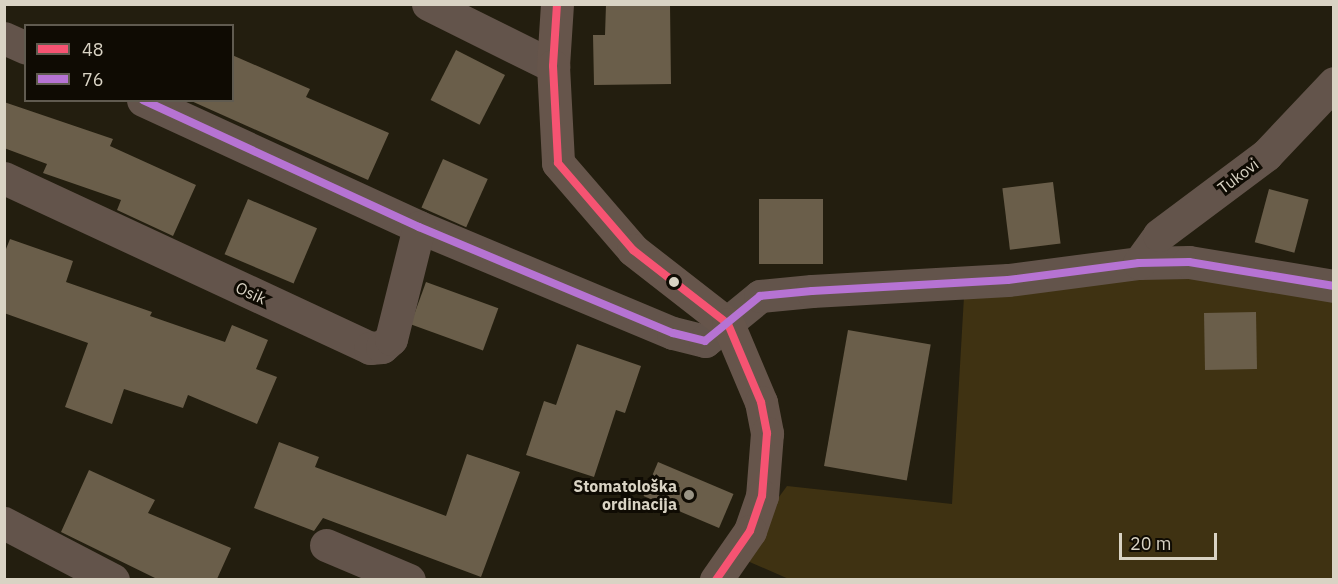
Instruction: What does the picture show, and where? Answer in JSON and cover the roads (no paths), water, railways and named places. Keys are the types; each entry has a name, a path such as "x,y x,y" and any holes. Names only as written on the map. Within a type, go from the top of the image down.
{"main road":[{"path":"557,4 553,66 558,163 566,176 633,250 728,324 760,402 767,433 768,464 762,496 750,531 716,579"}],"street":[{"path":"428,4 553,66"},
{"path":"4,38 24,47"},
{"name":"Tukovi","path":"1139,264 1160,235 1266,155 1334,82"},
{"path":"147,102 419,227 673,333 705,341 760,296 1008,280 1139,264 1189,262 1334,286"},
{"name":"Osik","path":"4,178 370,348 382,347 391,339 419,227"},
{"path":"4,523 113,579"},
{"path":"326,545 409,579"},
{"path":"55,549 65,579"}],"place":[{"name":"Stomatološka ordinacija","path":"689,495"}]}
